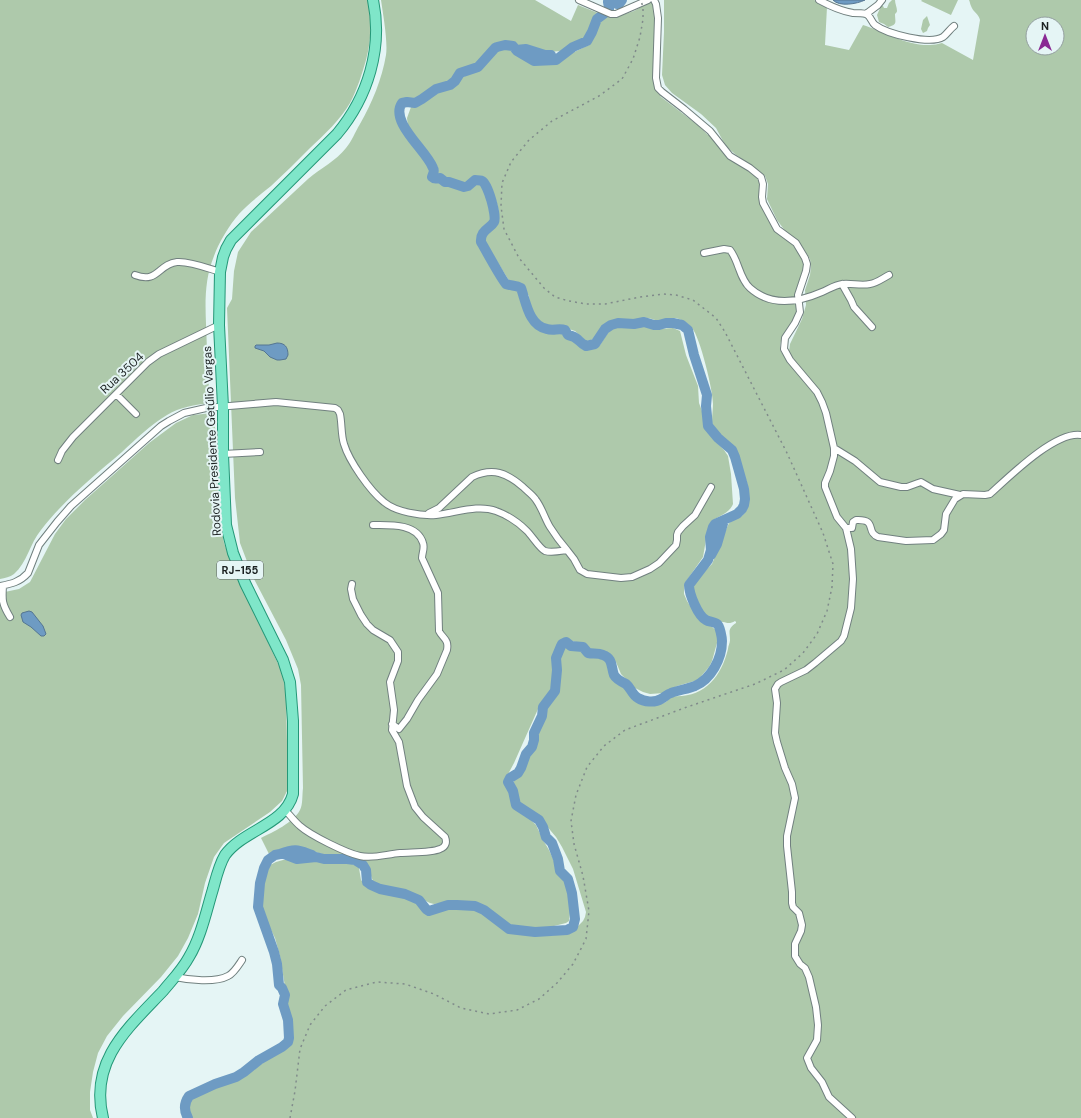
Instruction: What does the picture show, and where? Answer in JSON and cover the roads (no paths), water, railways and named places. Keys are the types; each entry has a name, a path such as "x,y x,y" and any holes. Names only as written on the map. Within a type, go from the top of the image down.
{"main road":[{"name":"Rodovia Presidente Getúlio Vargas","path":"103,1118 101,1103 102,1080 110,1053 127,1030 175,977 189,958 196,943 217,873 225,855 235,845 277,817 285,810 292,800 294,786 293,721 290,682 283,660 232,553 226,525 219,325 220,272 223,257 234,236 329,143 346,123 354,110 367,81 374,55 376,29 373,0"}],"street":[{"path":"582,1 611,14 616,14 648,0"},
{"path":"654,0 658,18 656,78 658,88 710,131 730,156 750,168 760,177 763,184 763,203 777,229 796,243 807,264 799,291 800,312 796,323 786,338 784,349 790,360 809,381 822,402 826,413 834,448 834,456 825,487 837,517 846,528 851,549 853,579 851,608 846,631 841,640 806,670 778,684 775,689 777,703 775,733 776,742 792,784 795,798 787,836 792,903 793,907 799,913 802,925 795,944 795,956 800,964 805,968 809,977 816,1007 818,1025 817,1040 807,1058 810,1068 822,1082 829,1097 852,1118"},
{"path":"819,0 835,8 866,14 871,18 874,24 882,29 919,40 930,40 943,37 954,26"},
{"path":"866,14 882,0"},
{"path":"704,253 724,248 730,250 749,288 769,299 784,301 799,299 842,284 871,284 889,275"},
{"path":"135,275 139,277 153,276 165,267 176,262 186,263 220,272"},
{"path":"842,284 854,307 872,327"},
{"name":"Rua 3504","path":"58,460 67,444 148,362 159,354 219,325"},
{"path":"116,394 136,414"},
{"path":"10,617 2,600 1,586 13,584 24,577 30,570 39,545 71,506 160,426 184,413 206,408 276,402 335,408 340,414 344,443 347,452 365,481 384,502 399,509 424,515 436,515 476,509 496,511 526,529 543,550 549,552 567,550"},
{"path":"834,448 855,461 880,482 901,487 907,487 921,482 933,489 960,495 968,494 985,496 990,494 1026,462 1041,451 1063,438 1077,434 1081,435"},
{"path":"223,454 260,452"},
{"path":"424,515 440,508 466,482 479,474 489,472 502,473 512,478 534,497 551,529 574,559 580,570 587,574 621,578 632,577 641,574 659,563 676,545 678,532 695,515 711,487"},
{"path":"846,528 852,528 854,521 866,520 870,522 872,532 878,537 906,541 933,540 942,534 948,509 960,495"},
{"path":"373,525 393,525 406,528 421,537 424,548 422,558 438,594 439,631 445,638 448,646 437,674 418,700 407,719 399,729 392,724"},
{"path":"285,810 300,826 319,838 350,853 362,856 372,857 441,849 447,840 415,807 406,779 398,742 392,730 394,710 390,682 398,661 398,652 390,640 373,630 367,624 354,599 351,589 352,584"},
{"path":"175,977 191,980 214,980 227,977 235,971 242,960"}],"water":[{"path":"833,0 865,0 853,4 839,4"},
{"path":"277,343 284,345 287,348 288,355 286,359 277,360 270,357 264,351 255,348 256,345 269,345"},
{"path":"29,611 32,612 43,626 46,634 44,636 41,636 23,622 21,615 22,613"}],"waterway":[{"path":"612,0 617,4 619,4 622,0"},
{"path":"188,1118 185,1107 189,1096 215,1084 236,1077 259,1060 288,1042 288,1020 283,1004 285,995 279,985 274,952 258,907 260,883 268,860 275,855 280,854 297,859 316,857 324,859 355,860 363,865 366,870 367,882 371,885 380,889 405,894 419,900 429,911 448,905 475,906 484,910 509,929 535,932 567,930 573,927 575,919 572,893 568,879 560,871 558,859 552,843 546,837 539,820 516,805 513,791 508,782 510,778 518,773 526,754 532,747 534,733 542,716 543,707 555,691 557,670 556,658 562,644 566,642 571,646 583,647 588,653 606,656 609,658 616,678 626,684 636,697 650,702 659,700 670,693 701,683 711,673 718,661 722,641 719,627 716,623 703,618 697,610 692,599 689,585 708,560 711,550 710,537 713,527 715,524 737,514 742,509 745,499 744,489 732,450 718,438 708,426 706,406 707,395 694,355 688,330 682,325 673,323 659,325 644,322 634,324 618,323 605,329 595,344 586,346 576,338 568,335 565,330 549,330 541,327 529,313 521,288 506,284 504,282 481,242 482,235 495,219 491,200 484,183 475,180 468,186 464,187 445,182 440,178 433,178 434,170 410,136 401,119 399,111 402,103 415,103 436,89 450,85 455,81 460,73 478,67 497,47 505,45 513,46 517,51 534,61 556,60 573,47 587,41 597,19 609,10 608,2 613,0"},
{"path":"516,50 526,49 545,55 551,55"},
{"path":"711,555 717,544 724,520"},
{"path":"280,854 297,850 312,855"}],"railway":[{"path":"290,1118 300,1049 310,1025 325,1006 346,990 377,982 405,984 434,994 461,1008 489,1014 517,1010 539,999 557,983 573,964 586,939 589,911 583,876 574,844 571,821 576,795 587,767 604,746 625,730 755,684 784,670 803,653 817,634 827,611 832,587 833,564 823,533 787,453 725,332 716,318 693,300 676,295 663,294 605,304 586,304 555,297 544,288 519,258 504,229 501,206 502,183 511,162 529,140 552,121 599,96 622,79 633,59 640,37 643,19 641,0"}]}
